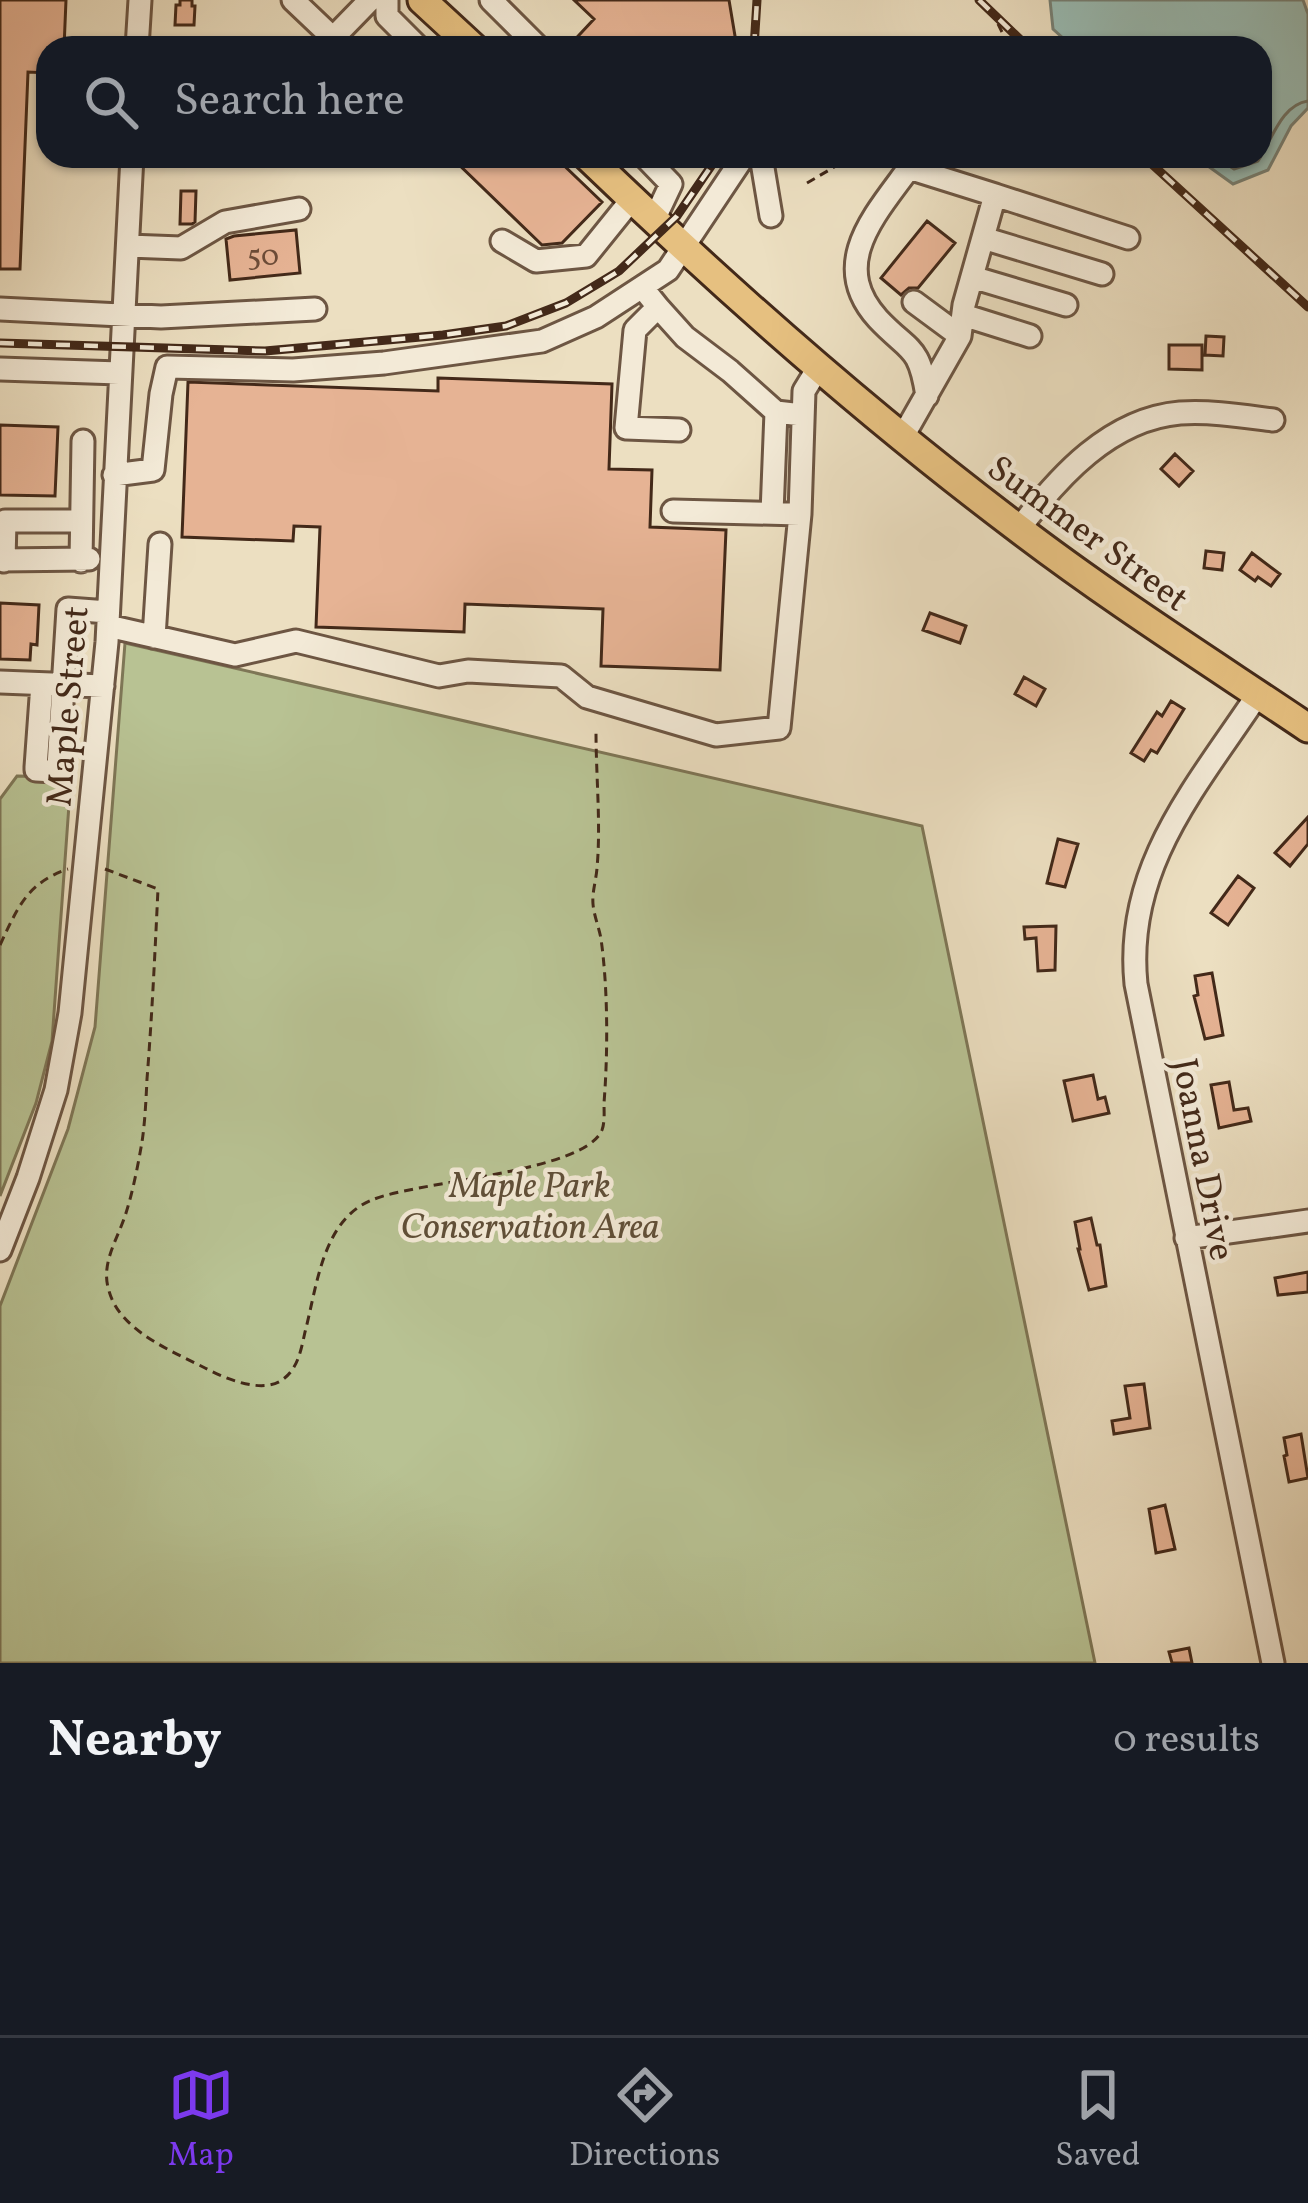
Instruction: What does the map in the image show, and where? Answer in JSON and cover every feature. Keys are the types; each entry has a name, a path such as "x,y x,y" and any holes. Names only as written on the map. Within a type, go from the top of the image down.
{"main road":[{"path":"422,0 456,36"},
{"name":"Summer Street","path":"599,168 682,247 902,438 1019,529 1308,728"}],"street":[{"path":"138,36 140,0"},
{"path":"293,0 331,36"},
{"path":"335,36 370,0"},
{"path":"388,0 387,16 407,36"},
{"path":"491,0 527,36"},
{"name":"Maple Street","path":"0,1250 43,1136 64,1053 103,686 131,168"},
{"path":"654,220 671,184 656,168"},
{"path":"115,476 153,470 167,367 292,370 384,364 542,341 596,317 668,269 736,168"},
{"path":"763,168 771,216"},
{"path":"927,396 923,368 913,349 879,320 862,297 856,274 858,248 867,226 909,168 1128,238"},
{"path":"902,438 961,325 995,195"},
{"path":"502,241 536,261 586,256 632,199"},
{"path":"128,246 181,248 225,222 299,209"},
{"path":"983,238 1102,274"},
{"path":"972,277 1066,305"},
{"path":"642,287 685,337 776,412 802,415"},
{"path":"914,302 961,325 1030,336"},
{"path":"658,307 634,330 626,428 679,430"},
{"path":"0,309 182,316 315,310"},
{"path":"0,368 119,373"},
{"path":"52,685 68,609 154,637 235,655 296,640 440,676 468,671 561,676 587,698 716,735 779,728 800,514 804,391 827,376"},
{"path":"772,513 776,412"},
{"path":"1019,529 1058,480 1130,428 1177,413 1273,420"},
{"path":"81,562 83,441"},
{"path":"673,511 800,514"},
{"path":"80,521 5,521 2,561 81,562 110,554"},
{"path":"154,637 160,544"},
{"path":"0,682 103,686"},
{"name":"Joanna Drive","path":"1258,694 1166,835 1135,926 1136,984 1273,1663"},
{"path":"1186,1238 1308,1221"}],"path":[{"path":"980,0 1004,36"},
{"path":"807,183 833,168"},
{"path":"0,944 32,889 48,876 86,862 158,889 142,1142 126,1214 111,1247 106,1276 109,1293 130,1323 155,1342 217,1374 251,1385 277,1384 292,1372 326,1252 340,1223 352,1211 403,1190 496,1175 578,1151 602,1129 608,1060 601,938 592,896 597,868 596,732"}],"green space":[{"name":"Maple Park Conservation Area","path":"125,643 922,826 1095,1663 0,1663 0,1306 68,1129 95,1027"},
{"path":"17,776 71,777 52,1041 36,1103 0,1196 0,799"}],"water":[{"path":"1050,0 1303,0 1308,14 1308,108 1291,126 1272,162 1272,36 1061,36 1053,29"},
{"path":"1211,168 1269,168 1268,170 1233,184"}],"building":[{"path":"0,0 66,0 64,36 36,36 36,72 28,72 20,269 0,269"},
{"path":"180,0 192,0 194,25 175,25"},
{"path":"574,0 729,0 735,36 578,36 594,19"},
{"path":"462,168 567,168 602,202 562,243 542,245"},
{"path":"181,191 196,191 192,224 180,224"},
{"path":"927,221 955,243 918,288 901,295 881,278"},
{"path":"296,230 300,273 230,280 226,239"},
{"path":"1206,336 1224,337 1223,356 1205,355"},
{"path":"1169,345 1202,345 1202,370 1169,369"},
{"path":"438,378 612,384 609,469 652,470 650,527 726,530 720,670 601,666 603,609 465,604 464,632 316,627 320,527 294,526 293,541 182,537 188,382 438,391"},
{"path":"0,425 58,427 55,496 0,495"},
{"path":"1175,454 1193,471 1179,486 1161,469"},
{"path":"1206,551 1224,553 1222,570 1204,568"},
{"path":"1252,553 1280,574 1271,586 1240,570"},
{"path":"0,603 39,605 37,645 31,644 30,660 0,659"},
{"path":"930,613 966,626 960,643 923,630"},
{"path":"1024,677 1045,689 1036,706 1015,694"},
{"path":"1171,701 1184,709 1157,753 1151,750 1144,761 1131,753 1157,712 1162,716"},
{"path":"1308,817 1308,844 1290,866 1275,853"},
{"path":"1058,839 1078,844 1065,887 1047,883"},
{"path":"1238,876 1254,888 1228,925 1211,913"},
{"path":"1056,926 1055,970 1038,971 1036,938 1025,939 1024,927"},
{"path":"1212,973 1223,1035 1205,1039 1194,996 1198,995 1195,976"},
{"path":"1093,1075 1098,1099 1105,1097 1109,1113 1073,1121 1064,1081"},
{"path":"1229,1082 1234,1110 1248,1108 1251,1121 1219,1128 1211,1085"},
{"path":"1091,1218 1106,1286 1089,1290 1075,1222"},
{"path":"1308,1272 1308,1292 1278,1295 1275,1278"},
{"path":"1144,1384 1150,1428 1114,1434 1112,1421 1130,1418 1125,1386"},
{"path":"1301,1434 1308,1478 1289,1482 1284,1438"},
{"path":"1165,1505 1175,1549 1156,1553 1149,1509"},
{"path":"1189,1648 1192,1663 1172,1663 1169,1652"}],"railway":[{"path":"755,36 757,0"},
{"path":"979,0 1016,36"},
{"path":"0,343 265,351 506,326 566,303 619,271 677,216 710,168"},
{"path":"1156,168 1308,307"}]}
